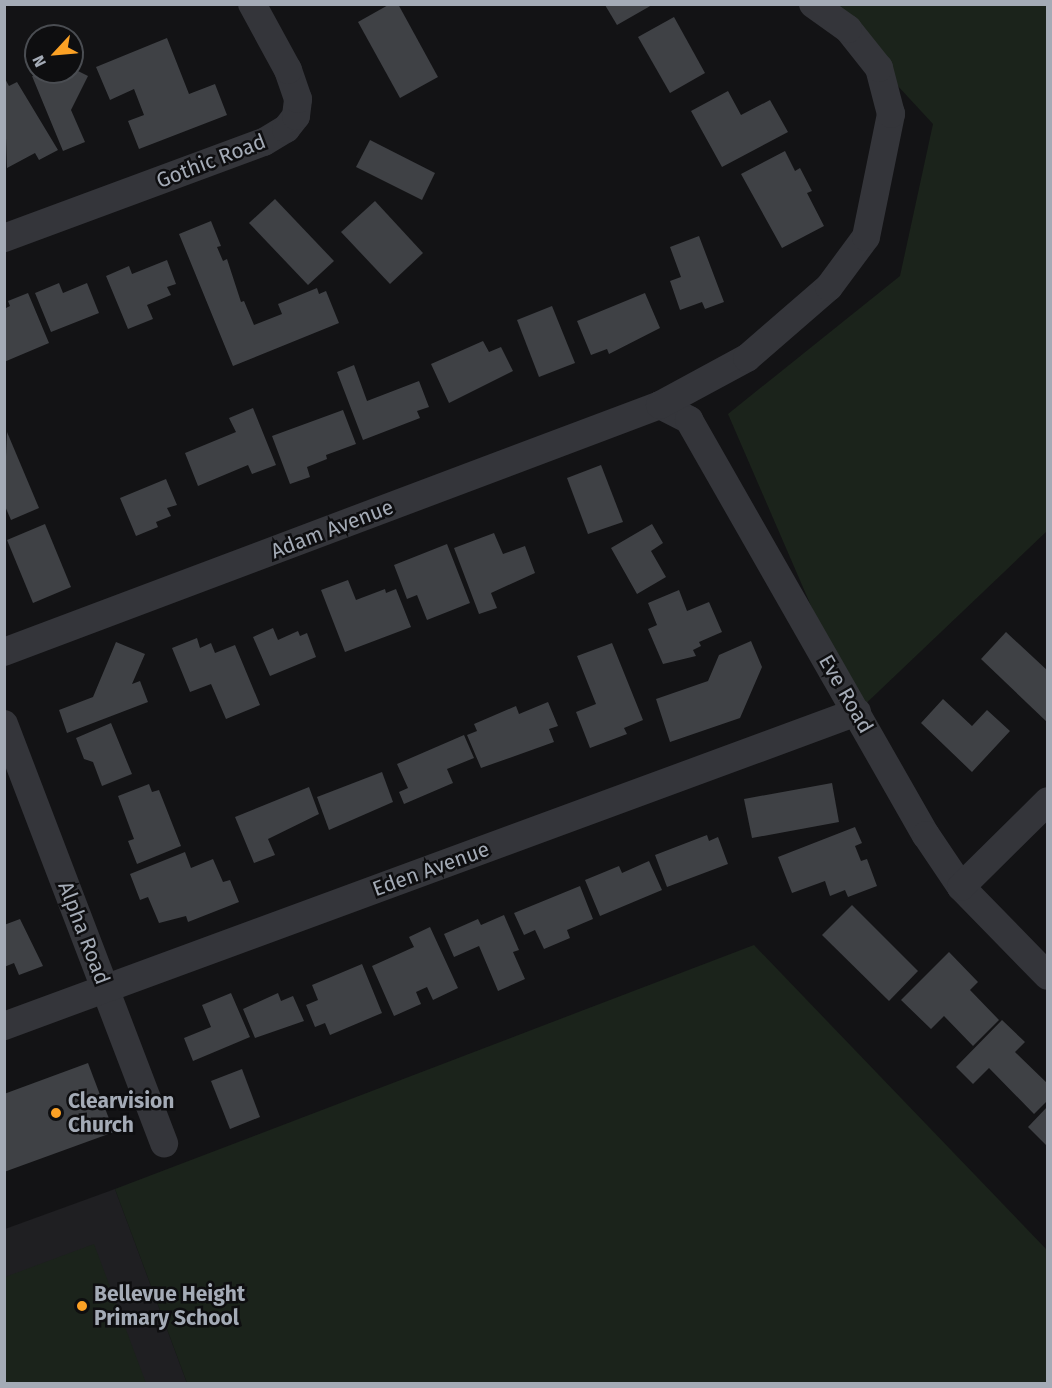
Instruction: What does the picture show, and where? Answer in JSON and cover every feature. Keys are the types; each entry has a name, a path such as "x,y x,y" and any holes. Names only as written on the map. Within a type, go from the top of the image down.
{"street":[{"name":"Gothic Road","path":"4,238 264,142 286,129 296,116 298,99 288,70 252,4"},
{"name":"Adam Avenue","path":"4,652 660,405 747,358 829,287 866,237 891,114 879,68 848,29 813,4"},
{"name":"Eve Road","path":"660,405 689,420 926,835 961,887 1047,976"},
{"name":"Eden Avenue","path":"4,1026 857,712"},
{"name":"Alpha Road","path":"4,724 164,1143"},
{"path":"961,887 1047,801"}],"shaded area":[{"path":"823,5 1047,5 1047,531 857,712 728,414 900,276 933,124"},
{"path":"754,945 1047,1250 1047,1383 187,1383 115,1189"},
{"name":"Bellevue Height Primary School","path":"115,1189 187,1383 5,1384 5,1229"},
{"path":"94,1244 146,1383 5,1383 5,1277"}],"building":[{"path":"390,4 398,4 438,77 400,98 358,22"},
{"path":"605,5 652,5 617,25"},
{"path":"674,17 705,73 670,93 638,37"},
{"path":"167,38 189,94 215,84 227,115 139,149 128,121 144,115 134,89 110,100 96,67"},
{"path":"4,77 9,86 17,82 58,150 39,160 35,153 7,168"},
{"path":"35,84 84,84 71,110 85,142 63,151"},
{"path":"728,91 741,115 770,100 788,132 722,167 691,111"},
{"path":"370,140 435,173 422,200 356,167"},
{"path":"785,151 795,171 800,168 812,191 807,193 824,226 782,248 741,174"},
{"path":"275,199 334,261 308,285 249,223"},
{"path":"375,201 423,253 390,284 341,232"},
{"path":"211,221 221,246 217,247 223,261 227,259 241,302 244,301 254,325 282,314 278,304 317,288 319,294 326,291 339,323 233,366 179,234"},
{"path":"699,236 724,302 705,309 702,302 680,310 670,281 681,277 670,247"},
{"path":"167,260 176,284 167,287 171,295 147,305 153,319 128,329 106,276 129,266 132,274"},
{"path":"59,283 63,293 87,283 99,313 51,332 35,293"},
{"path":"28,293 49,343 4,362 4,309 10,306 8,301"},
{"path":"645,293 660,328 609,354 607,349 591,355 577,321"},
{"path":"552,306 575,363 539,377 517,320"},
{"path":"483,341 489,352 501,347 513,371 449,403 431,364"},
{"path":"354,365 367,401 419,381 429,407 417,411 420,418 363,440 337,372"},
{"path":"253,408 276,465 252,474 248,465 198,486 185,453 236,432 229,418"},
{"path":"343,410 356,444 326,455 327,459 307,467 310,477 290,484 272,436"},
{"path":"7,432 39,508 11,520 4,504"},
{"path":"601,465 623,522 588,534 567,478"},
{"path":"166,479 177,505 167,508 171,516 156,522 158,527 136,536 120,498"},
{"path":"45,524 71,587 33,603 7,540"},
{"path":"652,524 663,543 651,551 666,577 637,594 611,548"},
{"path":"494,533 503,554 525,546 535,573 491,593 497,608 479,614 454,548"},
{"path":"447,544 470,603 427,620 417,595 407,599 394,565"},
{"path":"348,580 356,600 385,589 386,593 396,589 411,627 345,652 321,590"},
{"path":"679,590 687,611 709,602 722,632 699,642 701,646 693,650 696,656 663,664 648,629 657,625 648,603"},
{"path":"273,628 278,640 298,631 300,636 307,633 316,657 270,676 253,637"},
{"path":"1006,632 1048,671 1048,723 981,659"},
{"path":"197,638 200,648 211,643 215,653 235,645 260,705 226,719 211,684 190,692 172,648"},
{"path":"751,641 762,667 740,718 670,742 656,699 708,681 719,655"},
{"path":"116,642 145,654 132,684 140,681 148,702 67,733 59,710 93,697"},
{"path":"612,643 643,720 624,728 627,734 590,748 576,712 596,704 577,656"},
{"path":"943,699 972,726 987,710 1010,731 972,772 921,723"},
{"path":"548,702 558,726 549,729 554,742 481,768 467,735 477,731 474,724 516,706 519,714"},
{"path":"111,723 132,774 102,786 93,762 84,759 76,738"},
{"path":"464,735 474,758 447,769 453,783 404,804 399,792 408,788 397,764"},
{"path":"382,772 393,802 329,830 317,797"},
{"path":"832,783 839,822 752,838 744,799"},
{"path":"149,784 152,792 159,790 181,846 137,864 128,841 134,839 118,796"},
{"path":"309,787 319,814 268,839 275,855 254,863 235,817"},
{"path":"855,827 862,843 855,846 861,861 867,859 877,886 848,897 845,890 830,896 825,881 792,893 778,857"},
{"path":"707,835 709,841 718,837 728,864 667,887 655,855"},
{"path":"185,852 191,868 213,859 223,882 230,880 239,902 188,922 186,916 159,923 148,897 140,900 130,874"},
{"path":"649,861 662,890 600,916 585,880 619,866 622,873"},
{"path":"580,886 593,919 567,930 570,938 544,949 535,930 524,935 514,913"},
{"path":"852,905 918,971 889,1001 822,935"},
{"path":"504,915 519,950 513,952 525,979 498,991 479,946 454,957 444,934 478,919 481,925"},
{"path":"20,919 43,966 19,975 14,963 4,967 4,925"},
{"path":"430,927 458,988 433,1000 427,987 416,992 421,1004 394,1016 372,966 414,947 409,937"},
{"path":"949,952 978,982 970,990 999,1020 973,1046 944,1016 931,1029 901,1000"},
{"path":"362,964 382,1013 330,1035 325,1023 315,1027 306,1005 318,1000 312,985"},
{"path":"231,993 250,1037 193,1061 184,1038 211,1027 202,1005"},
{"path":"278,993 281,1001 293,996 304,1021 255,1038 243,1009"},
{"path":"1002,1020 1025,1042 1015,1052 1048,1084 1048,1100 1034,1114 989,1068 973,1084 956,1067"},
{"name":"Clearvision Church","path":"88,1063 114,1132 4,1172 4,1094"},
{"path":"242,1069 260,1117 230,1129 211,1081"},
{"path":"1048,1106 1048,1147 1028,1127"}],"place":[{"name":"Clearvision Church","path":"56,1113"},
{"name":"Bellevue Height Primary School","path":"82,1306"}]}
